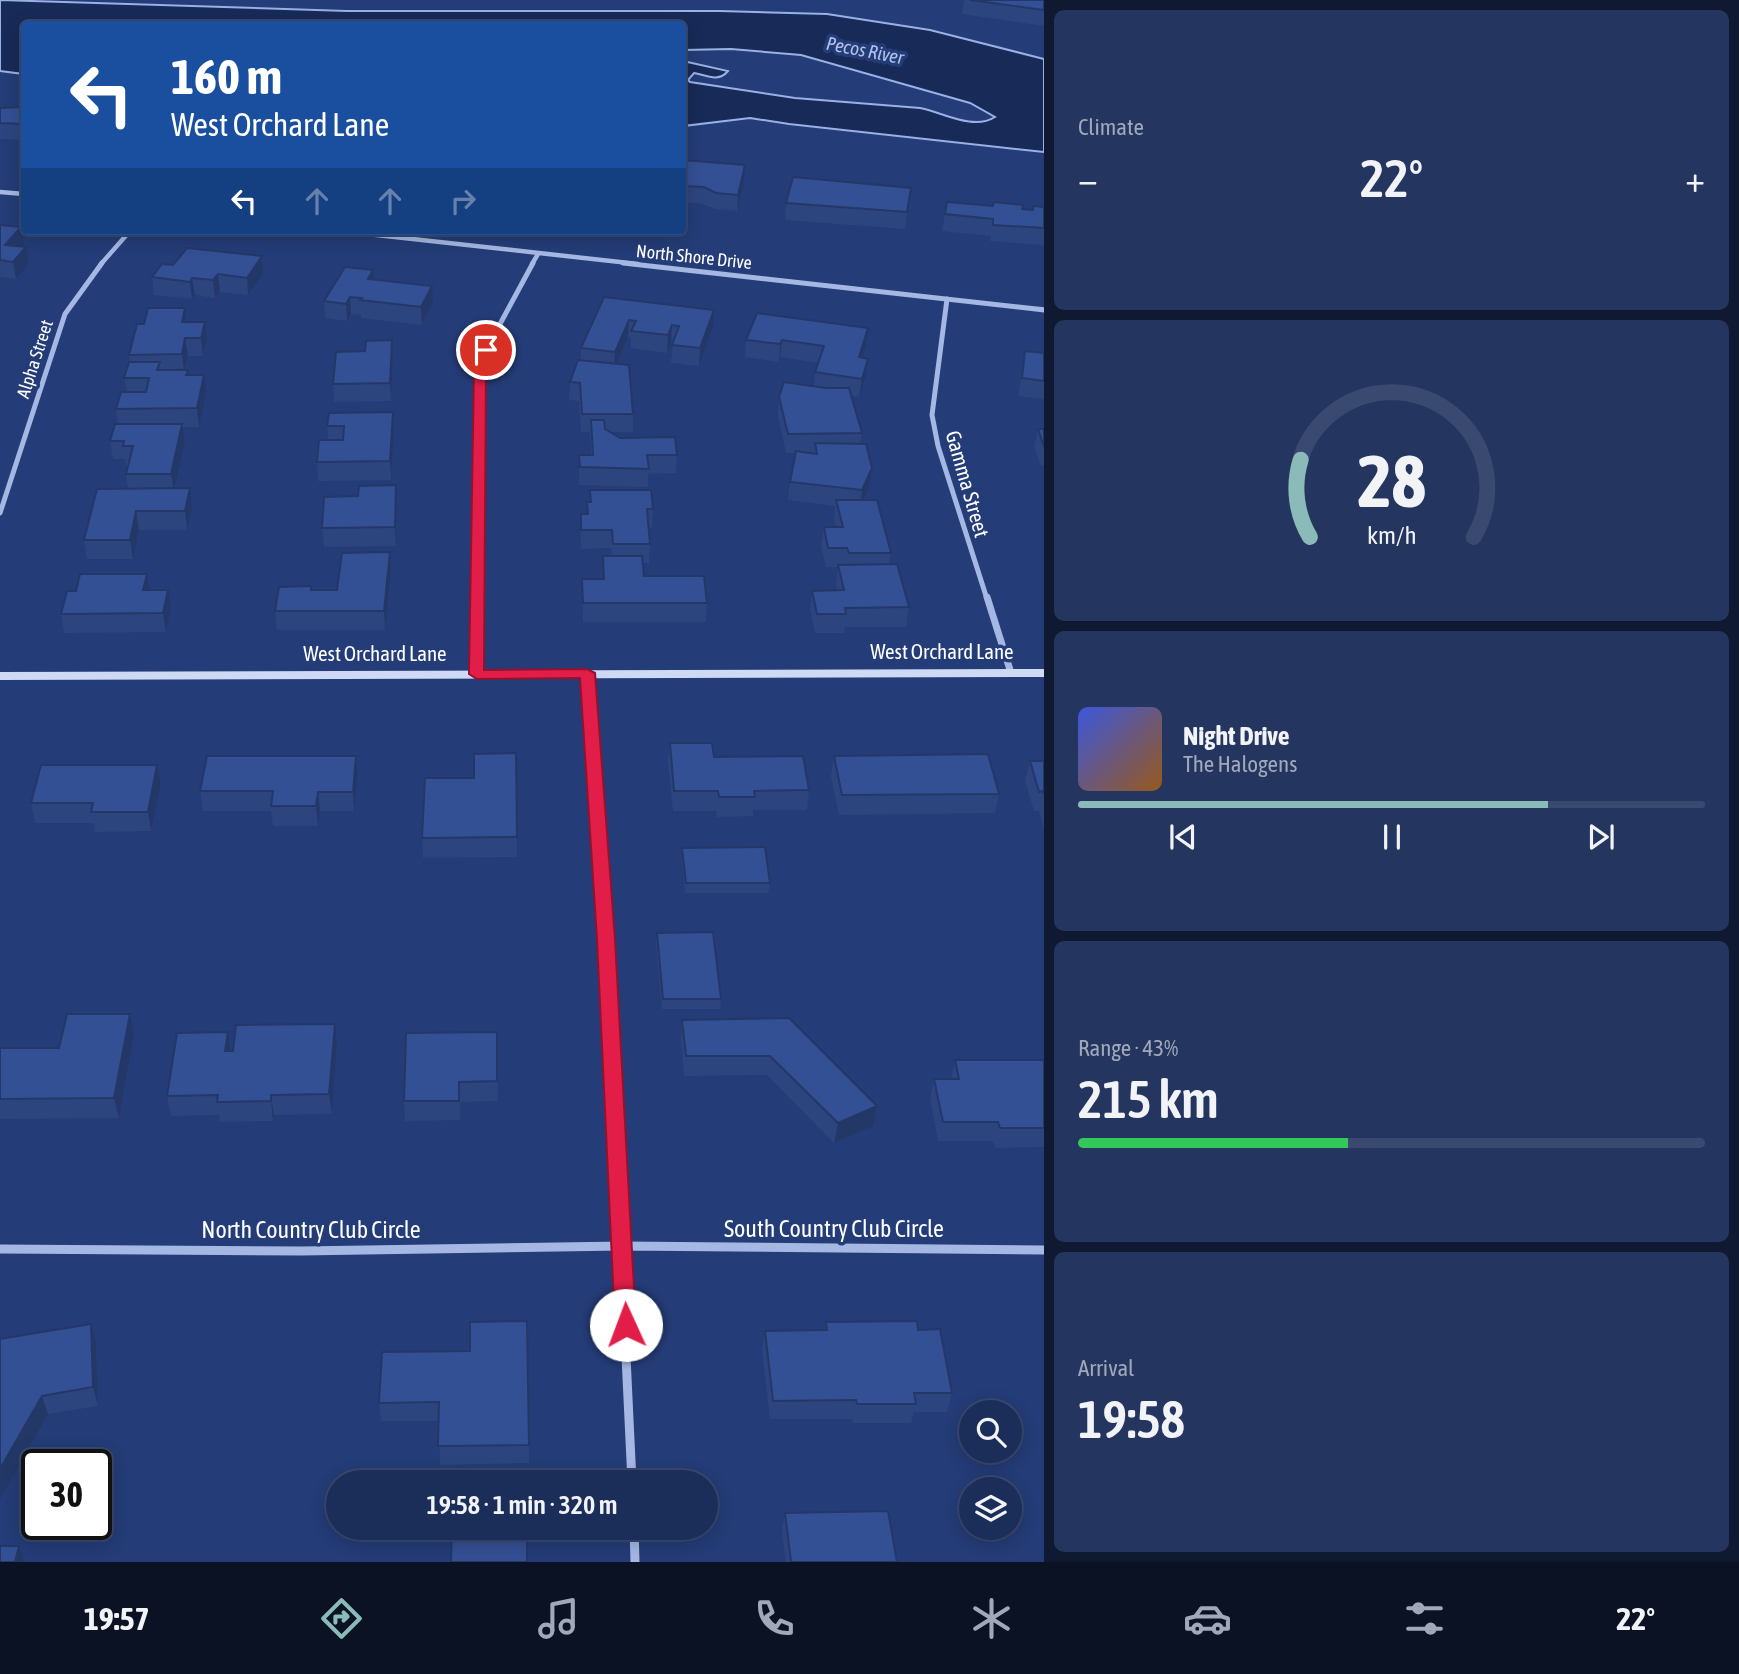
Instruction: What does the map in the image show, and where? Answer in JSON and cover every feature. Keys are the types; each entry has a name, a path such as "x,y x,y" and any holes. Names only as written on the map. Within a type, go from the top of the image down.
{"street":[{"path":"0,192 21,194"},
{"name":"Alpha Street","path":"0,513 65,314 100,264 126,235"},
{"name":"North Shore Drive","path":"374,235 1044,310"},
{"path":"477,674 480,369 486,350 538,254"},
{"name":"Gamma Street","path":"947,299 932,415 937,446 1011,673"},
{"path":"587,673 607,953 631,1470"},
{"name":"West Orchard Lane","path":"0,676 1044,673"},
{"name":"North Country Club Circle","path":"0,1249 301,1251 622,1246"},
{"name":"South Country Club Circle","path":"622,1246 1044,1250"},
{"path":"634,1540 635,1562"}],"water":[{"name":"Pecos River","path":"0,0 347,11 720,11 827,14 930,30 1044,59 1044,152 750,118 686,126 686,62 728,71 720,77 694,73 688,80 690,82 795,98 920,108 967,121 986,121 995,117 970,103 801,55 731,49 686,50 686,21 21,21 21,74 0,71"}],"building":[{"path":"970,0 1044,0 1044,10"},
{"path":"21,107 21,124 0,123 0,108"},
{"path":"686,160 745,165 738,195 716,193 704,187 686,186"},
{"path":"793,177 911,188 907,212 786,203"},
{"path":"947,202 993,206 994,202 1023,205 1022,209 1033,210 1033,206 1044,207 1044,228 993,225 993,219 945,214"},
{"path":"0,225 21,227 5,245 26,247 13,262 0,260"},
{"path":"187,248 262,256 247,278 218,274 213,280 192,278 190,282 152,277 162,264 173,265"},
{"path":"345,267 373,270 368,279 432,286 421,307 350,297 346,304 324,301"},
{"path":"604,297 714,310 700,348 672,345 679,326 672,325 668,335 631,331 636,321 629,320 615,352 581,348"},
{"path":"148,308 185,308 182,322 205,322 201,338 185,338 182,354 129,355 137,324 144,324"},
{"path":"757,313 868,328 859,357 868,359 862,379 815,372 824,346 782,340 780,344 746,340"},
{"path":"392,340 390,383 333,384 336,352 365,351 366,341"},
{"path":"1025,351 1044,353 1044,381 1022,378"},
{"path":"578,360 629,365 633,414 582,414 580,383 570,382"},
{"path":"129,362 160,362 157,370 188,370 186,375 204,375 197,408 116,409 121,392 146,392 149,378 124,378"},
{"path":"784,382 826,388 849,388 862,433 788,434 779,397"},
{"path":"393,412 390,461 317,462 319,440 343,440 344,426 327,426 329,413"},
{"path":"591,420 604,420 605,429 620,438 675,437 677,455 647,455 649,469 580,467 579,455 593,455"},
{"path":"115,424 182,424 171,474 126,474 133,446 123,446 124,441 110,441"},
{"path":"1038,429 1044,429 1044,447"},
{"path":"815,443 866,444 872,468 862,490 790,482 796,451 817,454"},
{"path":"396,485 395,527 322,528 324,497 358,496 359,486"},
{"path":"190,488 185,511 136,511 130,540 84,540 97,489"},
{"path":"590,490 651,490 653,509 647,509 650,544 613,544 612,530 581,530 581,514 588,514 587,502 591,502"},
{"path":"836,500 877,500 891,553 849,553 847,548 828,548 824,527 843,527"},
{"path":"390,552 384,611 275,611 279,587 311,586 311,590 337,590 342,553"},
{"path":"603,556 642,556 644,576 704,576 707,603 583,603 582,579 604,579"},
{"path":"897,564 909,607 845,608 846,614 817,614 812,591 844,590 838,565"},
{"path":"80,574 147,574 143,590 168,590 163,613 61,614 67,591 76,591"},
{"path":"670,743 712,743 714,757 803,756 809,790 754,791 755,797 719,797 718,791 674,791"},
{"path":"516,753 517,837 422,838 425,778 474,778 474,754"},
{"path":"988,754 999,794 842,795 834,756"},
{"path":"207,756 356,756 353,792 318,792 316,806 271,806 273,791 200,791"},
{"path":"1030,761 1044,761 1044,794 1043,791 1039,792"},
{"path":"41,765 157,765 148,812 91,812 93,803 31,803"},
{"path":"765,847 770,883 686,883 682,848"},
{"path":"713,932 721,999 663,999 657,933"},
{"path":"67,1014 130,1014 114,1098 0,1099 0,1048 59,1048"},
{"path":"789,1018 877,1106 838,1123 770,1056 686,1056 682,1020"},
{"path":"335,1024 329,1094 271,1095 271,1101 217,1102 218,1095 167,1096 177,1033 228,1032 225,1051 233,1051 236,1025"},
{"path":"497,1032 497,1081 459,1082 459,1101 404,1101 406,1033"},
{"path":"955,1060 1044,1060 1044,1128 1000,1128 998,1122 943,1122 934,1079 959,1079"},
{"path":"527,1321 529,1445 438,1446 439,1402 379,1403 382,1352 470,1351 470,1322"},
{"path":"917,1321 918,1330 940,1329 952,1393 914,1393 916,1404 857,1404 856,1400 773,1401 765,1331 827,1330 826,1322"},
{"path":"91,1324 93,1387 42,1396 0,1469 0,1339"},
{"path":"888,1511 897,1562 791,1562 785,1513"},
{"path":"452,1540 527,1540 527,1562 451,1562"},
{"path":"0,1546 19,1546 15,1562 0,1562"}],"route":[{"path":"486,350 480,369 477,674 587,673 606,939 626,1325"}]}
